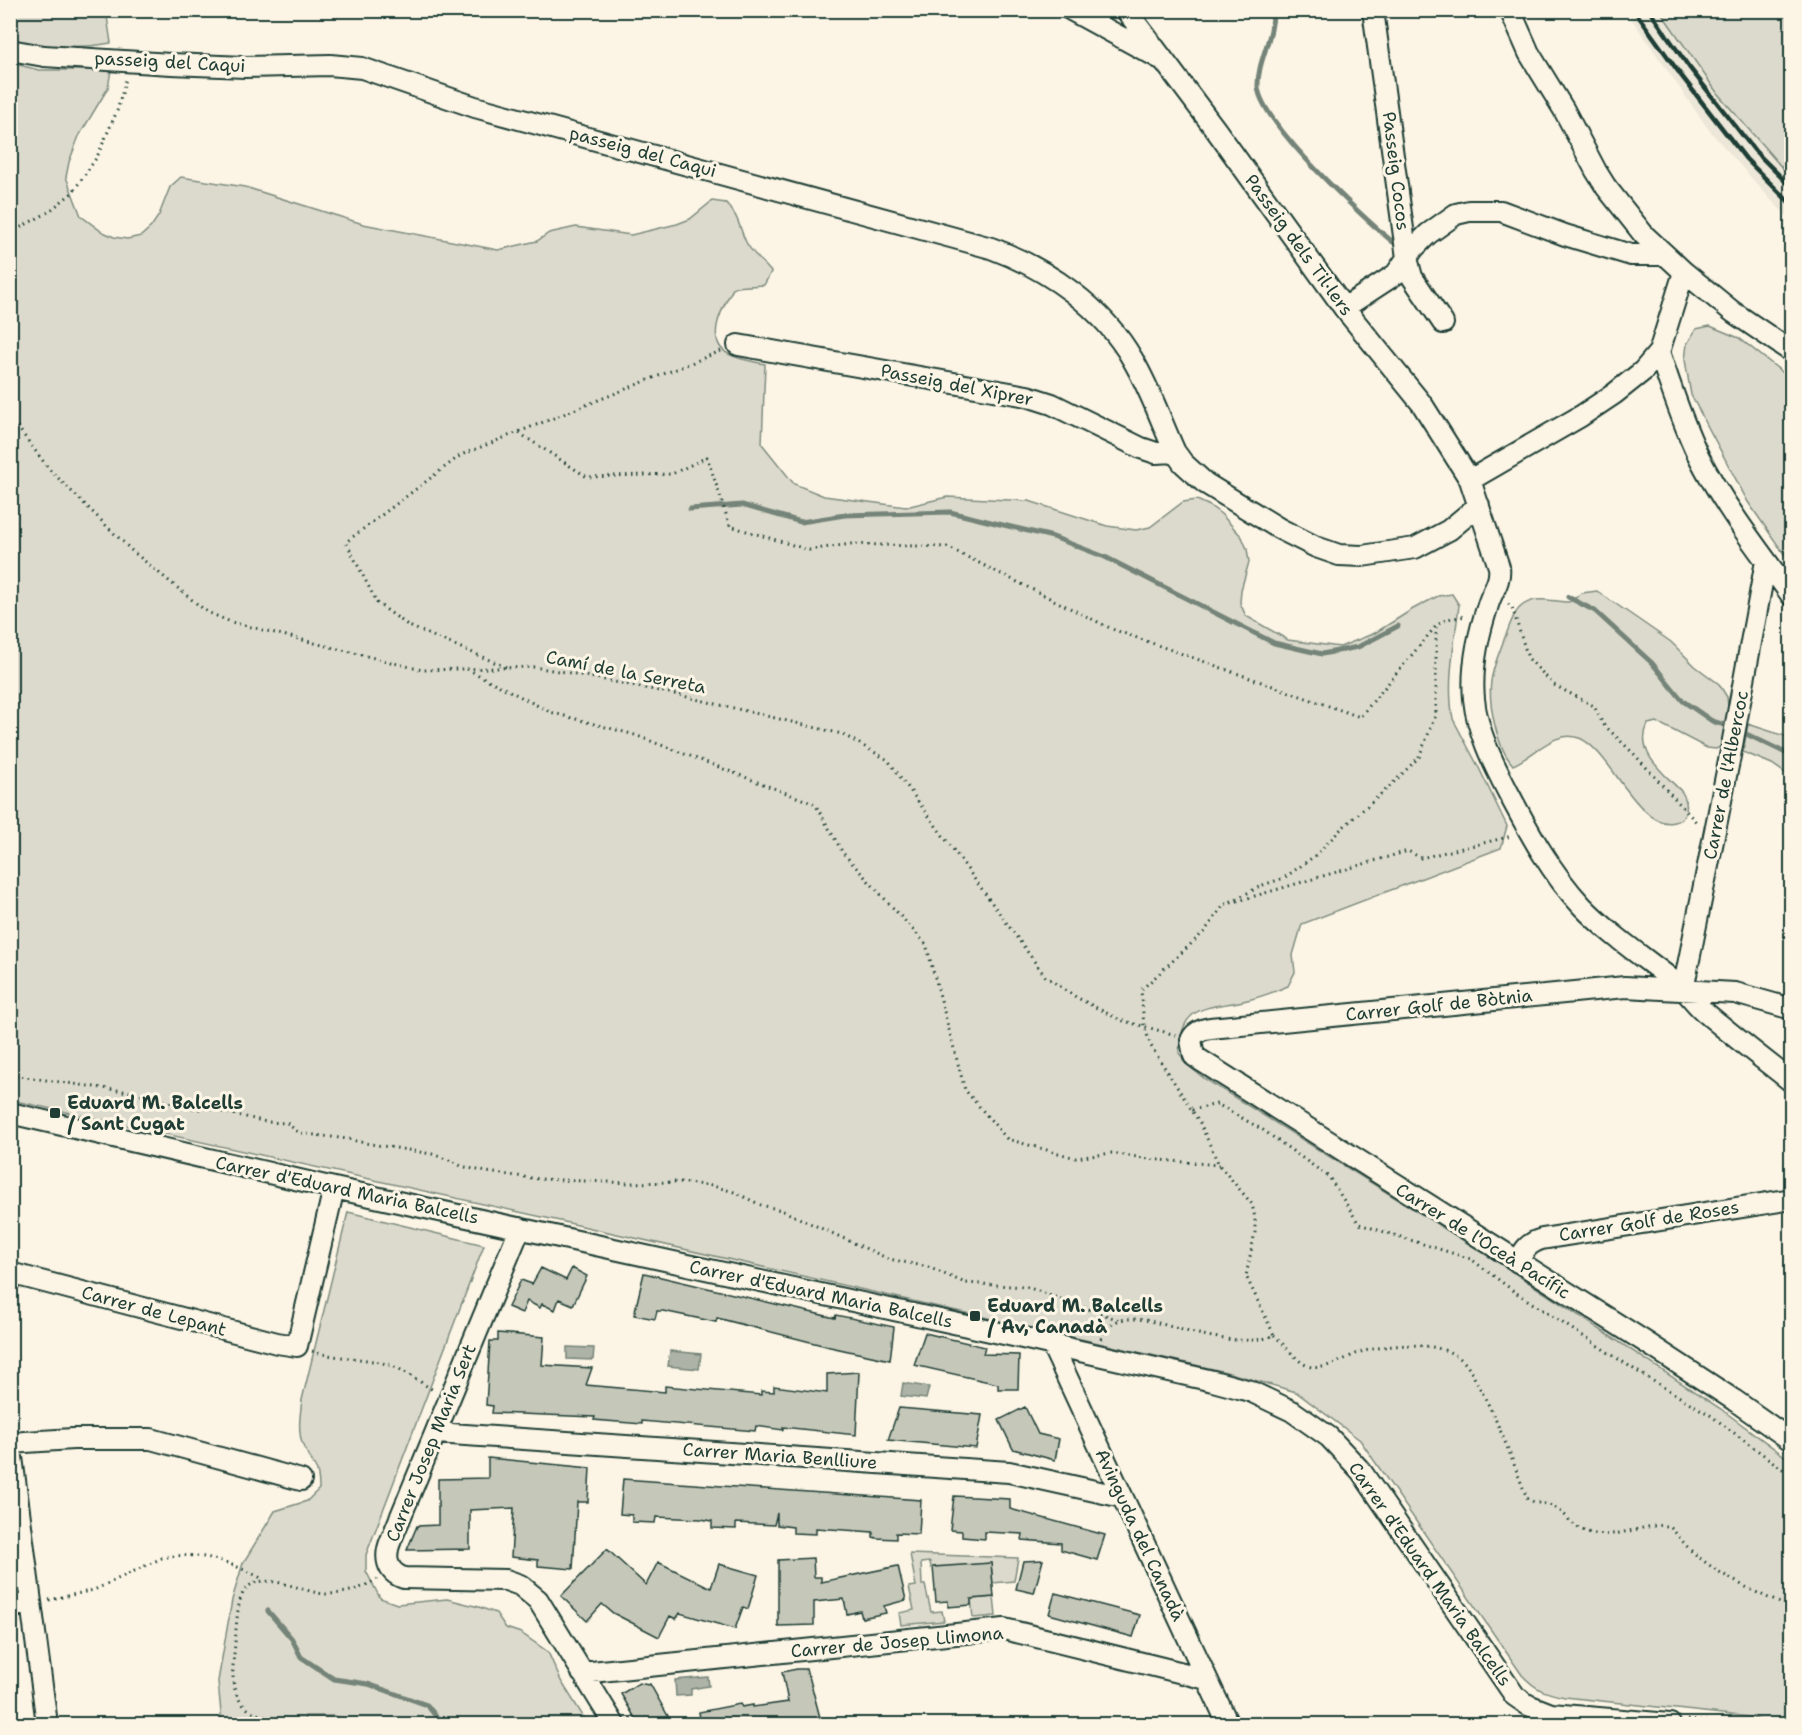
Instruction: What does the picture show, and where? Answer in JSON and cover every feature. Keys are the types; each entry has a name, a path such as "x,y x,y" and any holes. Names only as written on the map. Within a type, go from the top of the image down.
{"street":[{"path":"1071,10 1164,60"},
{"name":"Passeig dels Til·lers","path":"1126,10 1344,308 1422,404 1470,480 1501,576 1489,602 1477,644 1473,679 1474,700 1487,750 1529,832 1548,862 1582,906 1603,926 1683,990 1704,1012 1791,1082"},
{"name":"Passeig Cocos","path":"1373,10 1407,258 1412,277 1443,323"},
{"path":"1510,10 1529,53 1564,110 1606,187 1644,235 1684,272 1733,312 1791,352"},
{"name":"passeig del Caqui","path":"10,50 44,56 245,67 330,65 362,68 475,107 1008,254 1076,294 1116,333 1134,360 1154,400 1175,452"},
{"path":"1344,308 1396,274 1413,248 1456,214 1482,210 1500,211 1565,235 1631,255 1665,255"},
{"path":"1470,480 1581,416 1643,371 1659,352 1684,272"},
{"name":"Passeig del Xiprer","path":"738,345 1027,396 1052,404 1141,448 1156,453 1175,452"},
{"path":"1659,352 1698,456 1714,484 1791,597"},
{"path":"1175,452 1205,483 1280,529 1316,547 1340,555 1362,556 1415,548 1449,530 1479,505"},
{"name":"Carrer de l'Albercoc","path":"1683,990 1766,561"},
{"name":"Carrer Golf de Bòtnia","path":"1193,1037 1204,1029 1221,1027 1625,987 1735,993 1791,1009"},
{"name":"Carrer de l'Oceà Pacífic","path":"1193,1037 1194,1056 1734,1400 1791,1441"},
{"name":"Carrer d'Eduard Maria Balcells","path":"10,1113 334,1188 1052,1345 1250,1391 1292,1411 1329,1437 1360,1471 1515,1695 1528,1705 1551,1713 1677,1722"},
{"path":"306,1346 334,1188"},
{"name":"Carrer Golf de Roses","path":"1518,1262 1525,1248 1532,1242 1542,1239 1791,1199"},
{"name":"Carrer Josep Maria Sert","path":"520,1228 388,1547 387,1558 391,1569 405,1578 506,1580 520,1585 538,1600 614,1725"},
{"name":"Carrer de Lepant","path":"10,1273 277,1343 306,1346"},
{"name":"Avinguda del Canadà","path":"1052,1345 1228,1725"},
{"name":"Carrer Maria Benlliure","path":"436,1433 1009,1472 1122,1497"},
{"path":"47,1725 10,1442 151,1439 301,1480"},
{"path":"10,1606 31,1604"},
{"name":"Carrer de Josep Llimona","path":"582,1672 1004,1629 1207,1679"}],"path":[{"path":"10,233 47,213 72,193 97,157 117,111 131,60"},
{"path":"508,668 409,626 376,603 346,542 460,455 738,345"},
{"name":"Camí de la Serreta","path":"10,417 49,469 131,550 207,612 231,622 422,670 533,667 679,695 842,734 888,760 1045,976 1076,997 1120,1020 1193,1037"},
{"path":"519,433 587,477 672,474 707,457 730,526 809,550 851,544 947,547 1112,630 1360,717 1436,626 1447,619 1469,613"},
{"path":"1494,593 1512,607 1528,658 1554,685 1594,706 1603,724 1634,754 1713,840"},
{"path":"1436,626 1436,716 1419,758 1316,855 1284,878 1263,885 1224,906 1204,932 1141,990 1144,1026 1151,1046 1192,1110 1219,1165 1252,1204 1255,1232 1246,1276 1274,1335 1301,1361 1309,1367 1319,1367 1387,1346 1423,1346 1438,1348 1454,1354 1470,1370 1500,1429 1527,1498 1532,1502 1553,1506 1577,1529 1593,1534 1607,1535 1658,1526 1671,1527 1694,1554 1721,1573 1791,1608"},
{"path":"467,669 550,712 635,735 815,804 843,853 926,944 965,1090 1007,1139 1076,1158 1112,1153 1149,1159 1219,1165"},
{"path":"1224,906 1408,850 1421,858 1529,832"},
{"path":"10,1078 18,1076 110,1089 196,1109 211,1109 267,1122 287,1123 298,1132 348,1138 432,1154 461,1166 486,1172 540,1179 630,1183 679,1182 712,1186 734,1192 761,1205 781,1210 889,1259 928,1267 965,1283 1028,1287 1121,1320 1158,1322 1208,1336 1241,1340 1267,1339 1274,1335"},
{"path":"1192,1110 1217,1104 1263,1130 1329,1177 1359,1224 1471,1259 1515,1292 1643,1375 1710,1415 1791,1476"},
{"path":"1097,1355 1103,1333 1112,1324 1121,1320"},
{"path":"306,1346 325,1355 373,1360 388,1364 439,1394"},
{"path":"66,1597 94,1590 173,1555 214,1557 265,1580 312,1593 338,1594 360,1589 391,1569"},
{"path":"265,1580 251,1584 242,1596 231,1677 234,1692 247,1709 264,1717 306,1722 312,1725"},
{"path":"1677,1722 1728,1725"}],"shaded area":[{"path":"106,10 111,43 61,46 11,40 11,11"},
{"path":"1626,11 1660,11 1718,94 1791,178 1791,220 1709,130"},
{"path":"1660,11 1791,11 1791,178 1718,94"},
{"path":"11,63 39,70 111,70 108,88 79,136 66,177 81,216 101,231 114,237 127,239 141,236 159,215 170,187 181,177 245,187 363,224 498,250 537,241 549,233 576,227 631,235 690,219 712,201 726,203 736,217 748,246 771,272 764,285 734,287 717,324 718,343 723,350 733,356 765,364 762,444 794,484 824,496 906,507 947,497 1029,501 1107,526 1136,530 1150,527 1183,502 1197,500 1221,514 1242,537 1249,562 1241,590 1240,603 1246,616 1288,640 1340,647 1375,633 1438,596 1452,594 1459,605 1450,691 1453,719 1507,826 1501,848 1302,924 1293,955 1295,972 1288,986 1272,993 1198,1012 1184,1025 1179,1053 1191,1068 1205,1079 1490,1257 1721,1409 1791,1461 1791,1724 1771,1724 1750,1717 1565,1697 1536,1687 1522,1675 1360,1440 1296,1392 1226,1372 551,1219 11,1100"},
{"path":"1710,326 1739,338 1791,379 1791,564 1748,502 1691,395 1685,360 1687,344 1696,329"},
{"path":"1597,591 1671,642 1695,666 1719,684 1727,697 1727,737 1724,745 1716,749 1707,748 1657,722 1648,724 1645,744 1648,754 1682,792 1685,800 1685,814 1676,822 1664,822 1645,811 1591,745 1579,738 1570,736 1552,740 1513,765 1498,737 1492,713 1491,681 1499,653 1517,611 1534,600 1569,602 1582,593"},
{"path":"1748,724 1791,738 1791,777 1772,764 1743,752"},
{"path":"348,1212 484,1245 366,1555 366,1571 380,1598 397,1604 447,1599 496,1613 506,1628 521,1633 548,1652 561,1681 588,1724 368,1724 334,1716 305,1716 304,1724 222,1724 218,1681 232,1600 243,1563 275,1511 307,1501 319,1489 317,1471 302,1443 300,1412"},
{"path":"567,1347 594,1348 593,1360 567,1359"},
{"path":"670,1351 701,1354 699,1369 668,1366"},
{"path":"903,1383 929,1387 926,1399 901,1396"},
{"path":"910,1554 1018,1558 1014,1581 993,1583 991,1563 931,1568 930,1562 921,1563 922,1585 925,1585 931,1612 942,1611 944,1621 901,1625 899,1613 914,1610 909,1587 916,1586"},
{"path":"994,1597 996,1616 973,1618 971,1599"},
{"path":"708,1677 709,1686 691,1689 691,1695 676,1696 675,1680"}],"building":[{"path":"541,1268 566,1280 572,1268 587,1276 573,1305 559,1299 555,1310 542,1304 540,1308 527,1301 522,1313 508,1307 521,1280 532,1284"},
{"path":"644,1273 835,1318 836,1315 894,1327 890,1360 717,1318 716,1322 663,1311 657,1311 655,1319 634,1315"},
{"path":"498,1333 544,1337 542,1365 592,1368 586,1385 665,1392 665,1386 761,1395 761,1391 774,1392 774,1386 827,1393 827,1374 859,1372 856,1435 783,1427 783,1430 756,1426 755,1431 642,1421 642,1424 594,1420 595,1417 492,1413 493,1406 486,1405 490,1341 498,1341"},
{"path":"925,1333 985,1347 983,1354 1019,1355 1018,1389 998,1389 998,1384 914,1365"},
{"path":"1025,1407 1038,1434 1059,1439 1055,1460 1013,1449 999,1420"},
{"path":"899,1408 982,1415 976,1448 888,1440"},
{"path":"488,1458 590,1468 588,1502 577,1502 573,1569 538,1566 538,1560 511,1557 514,1508 470,1510 470,1549 407,1550 417,1526 438,1525 438,1479 488,1478"},
{"path":"623,1479 921,1500 919,1534 896,1533 896,1539 876,1538 873,1537 873,1532 816,1528 816,1534 793,1533 793,1527 777,1525 777,1513 774,1525 736,1523 736,1529 712,1528 712,1521 701,1519 656,1517 655,1523 632,1522 632,1515 620,1514"},
{"path":"954,1496 1010,1499 1010,1509 1105,1535 1097,1560 1061,1550 1061,1543 1022,1540 1023,1534 985,1532 985,1539 962,1537 962,1531 950,1530"},
{"path":"607,1549 646,1585 658,1562 711,1588 719,1564 758,1575 748,1609 743,1607 735,1629 680,1613 676,1619 670,1616 659,1637 613,1613 602,1604 587,1621 561,1596"},
{"path":"813,1558 814,1577 821,1577 821,1582 898,1566 906,1600 884,1606 886,1613 862,1618 860,1611 847,1614 844,1599 814,1602 814,1625 778,1626 778,1560"},
{"path":"1043,1560 1034,1593 1016,1589 1023,1561"},
{"path":"991,1563 994,1597 971,1599 971,1605 948,1607 948,1601 936,1602 933,1567"},
{"path":"1055,1593 1140,1615 1133,1637 1049,1614"},
{"path":"806,1669 822,1725 701,1725 699,1712 740,1704 742,1707 753,1705 753,1707 788,1702 782,1672"},
{"path":"639,1683 650,1684 673,1725 639,1725 621,1694"}],"waterway":[{"path":"1273,10 1271,30 1258,77 1258,87 1263,103 1294,146 1315,169 1393,242"},
{"path":"690,509 742,505 801,522 845,515 950,512 1053,537 1105,557 1274,643 1322,654 1358,647 1398,626"},
{"path":"1568,597 1595,611 1652,663 1683,701 1712,721 1731,727"},
{"path":"1740,731 1792,756"},
{"path":"268,1611 292,1639 301,1657 334,1679 368,1684 427,1705 442,1724"}],"railway":[{"path":"1634,10 1746,159 1792,205"},
{"path":"1649,10 1689,67 1755,151 1792,188"}],"place":[{"name":"Eduard M. Balcells / Sant Cugat","path":"55,1113"},
{"name":"Eduard M. Balcells / Av, Canadà","path":"975,1316"}]}
